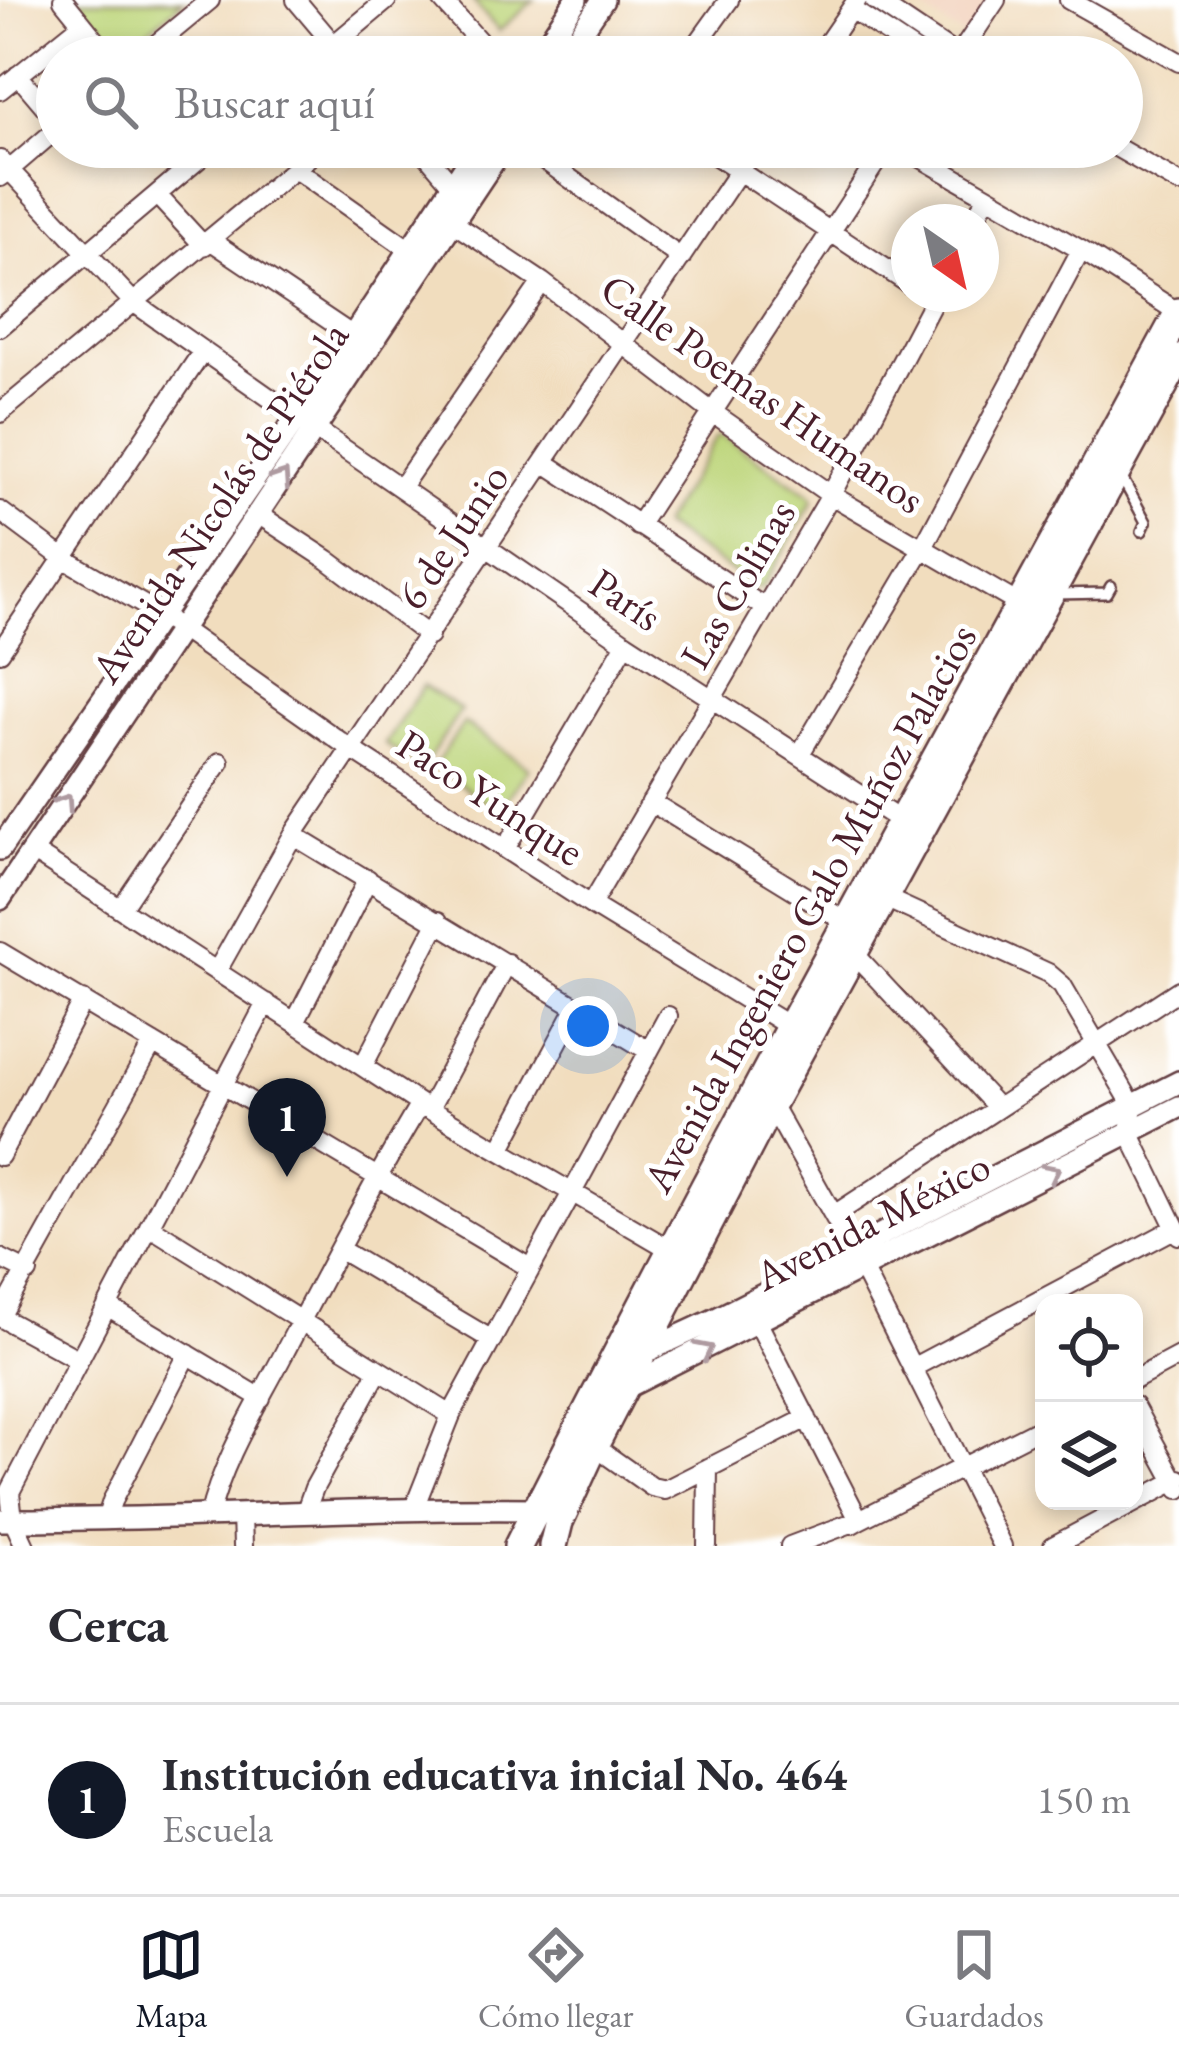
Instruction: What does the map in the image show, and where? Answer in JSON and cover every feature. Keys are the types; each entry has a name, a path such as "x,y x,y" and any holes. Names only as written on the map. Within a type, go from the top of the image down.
{"main road":[{"name":"Avenida Ingeniero Galo Muñoz Palacios","path":"518,1546 771,1104 901,821 1118,470 1176,334"},
{"name":"Avenida Ingeniero Galo Muñoz Palacios","path":"627,1357 671,1250 789,1026 845,937 883,897 1176,334"},
{"name":"Avenida Ingeniero Galo Muñoz Palacios","path":"553,1546 559,1522 594,1447 610,1391"}],"street":[{"path":"63,0 92,36"},
{"path":"166,36 210,0"},
{"path":"296,0 320,36"},
{"path":"350,36 387,0"},
{"path":"442,0 475,36"},
{"path":"552,36 576,0"},
{"path":"581,36 603,0"},
{"path":"703,36 728,0"},
{"path":"874,0 928,36"},
{"path":"973,36 996,0"},
{"path":"1069,0 1133,36"},
{"path":"832,36 854,4 896,36"},
{"path":"67,36 82,24"},
{"path":"1143,42 1179,62"},
{"path":"0,90 36,61"},
{"path":"18,75 36,98"},
{"path":"3,169 36,142"},
{"path":"1143,162 1179,183"},
{"path":"0,327 189,168"},
{"path":"438,168 453,186"},
{"name":"Avenida Nicolás de Piérola","path":"0,849 258,514 353,337 465,168"},
{"name":"Avenida Nicolás de Piérola","path":"0,899 171,623 306,423 489,168"},
{"path":"555,168 681,258"},
{"path":"732,168 891,272"},
{"name":"6 de Junio","path":"218,971 293,835 741,168"},
{"path":"638,526 872,168"},
{"path":"937,168 1081,250 1176,334"},
{"name":"París","path":"3,169 133,302 626,643 901,821"},
{"path":"0,413 295,169 410,250"},
{"path":"158,195 207,243 353,337"},
{"path":"983,204 986,197"},
{"name":"Calle Poemas Humanos","path":"452,222 542,282 712,412 831,495 1036,605"},
{"path":"800,754 923,547 1081,250"},
{"path":"401,487 542,282"},
{"name":"Las Colinas","path":"591,905 831,495 924,312"},
{"path":"3,642 202,351"},
{"path":"545,463 765,608"},
{"name":"Paco Yunque","path":"0,512 505,849 789,1026"},
{"path":"258,514 429,635"},
{"path":"505,849 626,643"},
{"path":"121,908 220,762"},
{"path":"651,802 845,937 998,1108"},
{"path":"293,835 649,1051"},
{"path":"32,851 425,1106 671,1250"},
{"path":"295,1022 368,880"},
{"path":"883,897 1048,973 1062,985 1132,1106 1130,1132 1177,1232 911,1368"},
{"path":"363,1066 438,921"},
{"path":"0,952 530,1268"},
{"path":"209,1517 215,1492 260,1398 376,1179 425,1106 507,963"},
{"path":"834,1215 1179,990"},
{"path":"0,1156 83,1000"},
{"path":"26,1546 6,1520 10,1492 266,1003"},
{"path":"500,1150 577,1006"},
{"path":"414,1508 452,1415 668,1016"},
{"path":"79,1360 0,1317 153,1043"},
{"name":"Avenida México","path":"610,1391 758,1323 857,1260 1179,1082"},
{"path":"771,1104 834,1215 1002,1546"},
{"name":"Avenida México","path":"627,1357 857,1260 1179,1107"},
{"path":"149,1226 452,1415"},
{"path":"339,1249 492,1340"},
{"path":"0,1258 28,1272"},
{"path":"107,1306 260,1398"},
{"path":"758,1323 859,1520"},
{"path":"106,1520 188,1354"},
{"path":"1143,1375 1179,1356"},
{"path":"305,1513 314,1488 380,1370"},
{"path":"594,1447 652,1487 665,1490 807,1418"},
{"path":"1053,1546 1178,1483 1143,1422"},
{"path":"818,1546 859,1520 1035,1431"},
{"path":"706,1546 708,1468"},
{"path":"6,1520 537,1509"},
{"path":"242,1515 243,1546"},
{"path":"790,1546 859,1520"}],"lane":[{"path":"1118,470 1146,523 1142,532"},
{"path":"1036,605 1107,593 1111,586"}],"shaded area":[{"path":"908,0 988,0 963,36"}],"green space":[{"path":"73,0 184,0 141,36 103,36"},
{"path":"472,0 534,0 499,31"},
{"path":"722,435 812,496 758,589 662,525"},
{"path":"423,686 461,710 423,768 385,744"},
{"path":"464,723 529,768 499,811 434,766"}],"place":[{"name":"Institución educativa inicial No. 464","path":"287,1177"}]}
